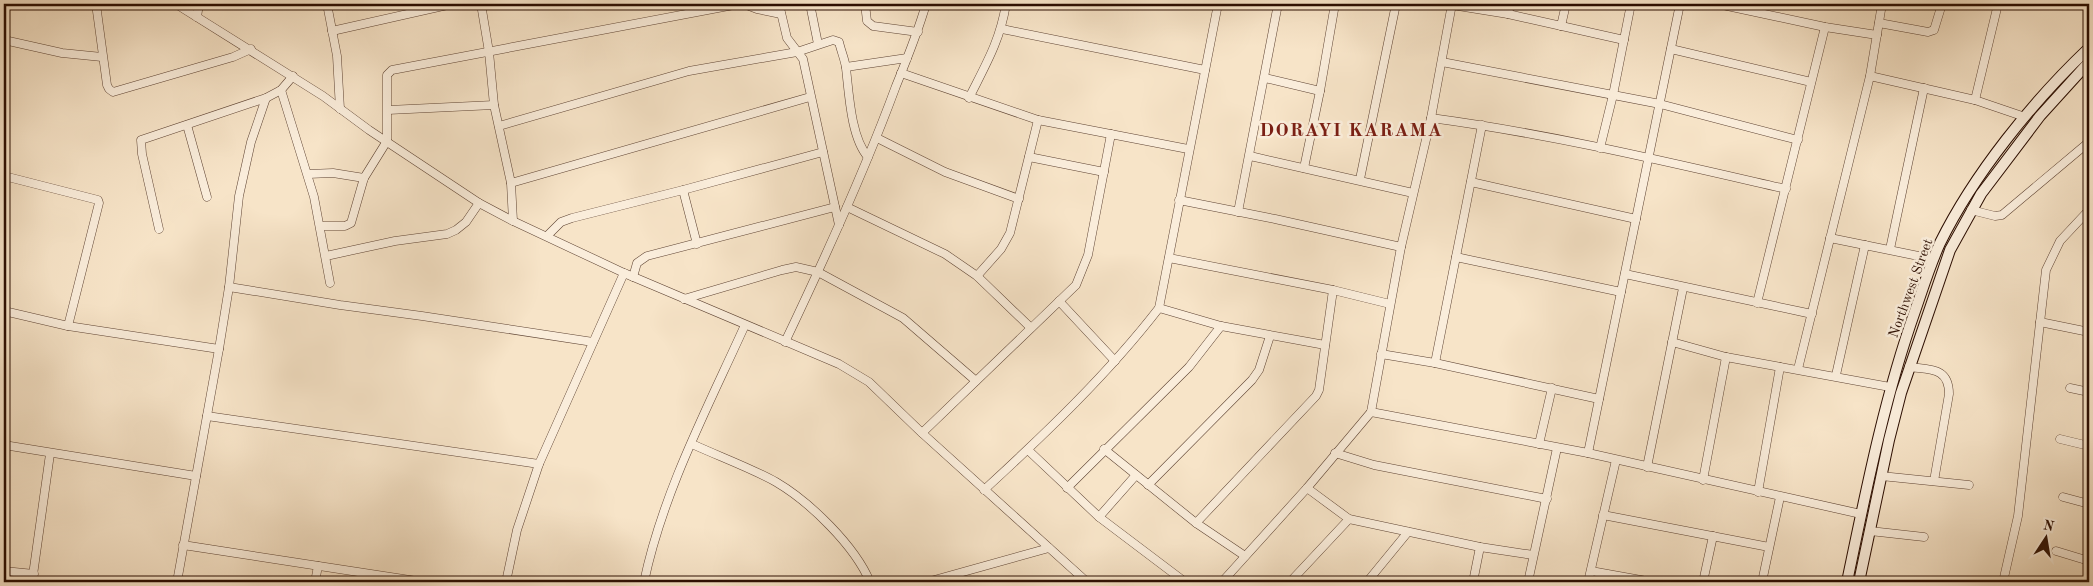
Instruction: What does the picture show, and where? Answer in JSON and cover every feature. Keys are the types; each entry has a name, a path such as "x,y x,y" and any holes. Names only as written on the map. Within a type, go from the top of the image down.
{"main road":[{"name":"Northwest Street","path":"1847,582 1890,387 1933,259 1952,222 1977,181 2025,117 2054,83 2089,48"},
{"name":"Northwest Street","path":"1859,582 1889,440 1908,367 1943,266 1961,227 1981,194 2040,116 2089,62"}],"street":[{"path":"96,4 108,89 115,92 233,57 251,49"},
{"path":"176,4 293,76 479,203 633,277 745,326 839,364 869,382 984,490 1087,582"},
{"path":"197,17 199,4"},
{"path":"327,4 337,56 340,109"},
{"path":"332,31 452,4"},
{"path":"481,4 489,52 494,105 511,183 513,221"},
{"path":"320,226 345,226 351,223 364,178 387,141 387,82 389,72 739,4"},
{"path":"744,4 781,14"},
{"path":"779,4 787,38 803,59 839,225"},
{"path":"810,4 818,44"},
{"path":"865,4 867,21 873,26 918,32"},
{"path":"785,342 877,138 918,32 926,4"},
{"path":"970,98 996,46 1002,29 1006,4"},
{"path":"984,490 1028,450 1131,344 1159,308 1170,258 1178,200 1218,4"},
{"path":"1238,212 1278,4"},
{"path":"1304,168 1335,4"},
{"path":"1360,180 1396,4"},
{"path":"1222,582 1307,488 1371,412 1401,247 1431,118 1452,4 1508,14 1624,40"},
{"path":"1508,14 1510,4"},
{"path":"1561,26 1566,4"},
{"path":"1600,148 1631,4"},
{"path":"1588,453 1680,4"},
{"path":"1718,4 1825,27 1877,35"},
{"path":"1798,369 1870,76 1882,4"},
{"path":"1879,23 1928,32 1934,30 1942,4"},
{"path":"1975,100 1998,4"},
{"path":"1757,303 1825,27"},
{"path":"1002,29 1205,70"},
{"path":"4,40 62,53 102,57"},
{"path":"498,126 689,71 797,52 833,40 838,42 846,67 860,147 868,157"},
{"path":"1671,49 1811,82"},
{"path":"846,67 907,58"},
{"path":"1442,62 1660,104 1798,140"},
{"path":"901,73 1038,120 1188,150"},
{"path":"159,230 140,142 143,139 266,98 281,90 293,76"},
{"path":"1870,76 1975,100 2025,117"},
{"path":"1265,78 1320,91"},
{"path":"1890,250 1924,88"},
{"path":"281,90 308,174 330,283"},
{"path":"511,183 810,97"},
{"path":"177,582 219,349 244,168 266,98"},
{"path":"388,110 494,105"},
{"path":"1431,118 1482,125 1600,148 1786,189"},
{"path":"977,276 1005,242 1019,199 1038,120"},
{"path":"187,124 208,197"},
{"path":"1435,363 1482,125"},
{"path":"922,433 1076,285 1083,272 1111,134"},
{"path":"877,138 952,174 1019,199"},
{"path":"1972,210 1995,216 2002,215 2089,142"},
{"path":"547,236 561,222 572,218 823,152"},
{"path":"1250,156 1413,193"},
{"path":"1029,157 1104,172"},
{"path":"308,174 333,172 364,178"},
{"path":"4,176 98,200 99,203 68,326"},
{"path":"1471,182 1636,219"},
{"path":"683,190 697,244"},
{"path":"1178,200 1401,247"},
{"path":"326,256 395,241 447,234 466,222 479,203"},
{"path":"633,277 640,259 834,206"},
{"path":"847,207 934,248 977,276 1031,328"},
{"path":"2003,582 2018,516 2046,270 2060,241 2086,219 2089,210"},
{"path":"1830,238 1933,259"},
{"path":"1836,375 1865,245"},
{"path":"1456,257 1621,292"},
{"path":"1170,258 1333,290 1390,304"},
{"path":"684,299 796,267 818,272 903,318 976,381"},
{"path":"506,582 517,530 539,464 624,272"},
{"path":"1625,274 1683,288 1812,314"},
{"path":"228,287 593,342"},
{"path":"1647,466 1683,288"},
{"path":"1196,523 1312,403 1319,390 1333,290"},
{"path":"1059,302 1115,360"},
{"path":"1159,308 1221,326 1325,345"},
{"path":"4,311 68,326 219,349"},
{"path":"2040,322 2089,332"},
{"path":"644,582 652,545 669,496 745,326"},
{"path":"1067,488 1104,449 1189,367 1221,326"},
{"path":"1148,485 1252,380 1259,370 1270,336"},
{"path":"1672,342 1726,357 1780,368 1836,375 1890,387"},
{"path":"1381,354 1435,363 1599,399"},
{"path":"1703,480 1726,357"},
{"path":"1908,367 1936,371 1945,376 1949,383 1950,394 1934,481"},
{"path":"1758,492 1780,368"},
{"path":"1539,444 1552,388"},
{"path":"2070,388 2089,392"},
{"path":"1371,412 1588,453 1861,514"},
{"path":"206,416 539,464"},
{"path":"2060,439 2089,446"},
{"path":"692,444 774,481 789,490 822,518 855,554 865,569 870,582"},
{"path":"4,446 196,476"},
{"path":"1528,582 1557,448"},
{"path":"1104,449 1196,523 1245,556"},
{"path":"1028,450 1099,516 1186,582"},
{"path":"1335,453 1374,466 1547,500"},
{"path":"32,582 50,454"},
{"path":"1588,582 1616,460"},
{"path":"1099,516 1136,475"},
{"path":"1881,476 1969,485"},
{"path":"1307,488 1349,519 1480,547 1533,555"},
{"path":"1762,582 1780,497"},
{"path":"2063,498 2089,504"},
{"path":"1603,515 1770,547"},
{"path":"1290,582 1349,519"},
{"path":"1870,531 1924,537"},
{"path":"1367,582 1408,532"},
{"path":"1703,582 1713,536"},
{"path":"183,545 423,582"},
{"path":"1474,582 1480,547"},
{"path":"927,582 947,580 1049,548"},
{"path":"2056,551 2089,561"},
{"path":"315,582 318,566"},
{"path":"4,571 34,574"},
{"path":"1591,571 1648,582"}],"district":[{"name":"DORAYI KARAMA","path":"1351,129"}]}
